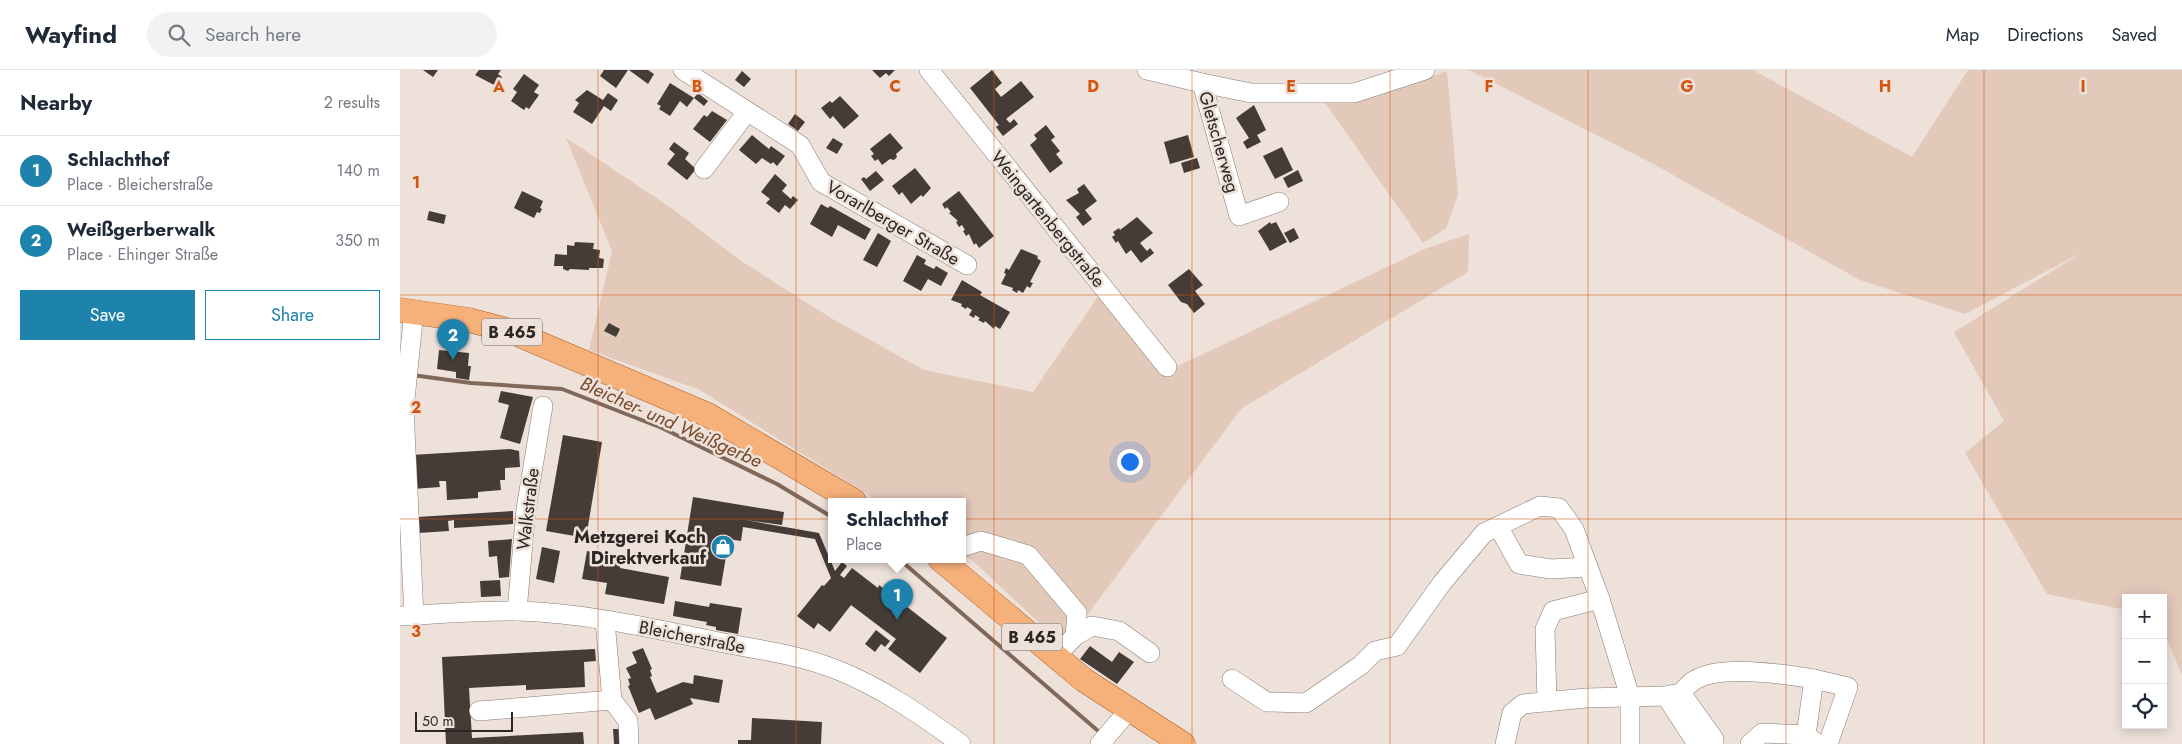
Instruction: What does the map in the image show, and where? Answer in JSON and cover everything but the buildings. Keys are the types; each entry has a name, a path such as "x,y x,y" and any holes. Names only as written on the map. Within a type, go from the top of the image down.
{"main road":[{"name":"B 465","path":"407,310 468,320 510,331 708,415 849,498"},
{"name":"B 465","path":"946,563 985,595 1065,646 1084,680 1183,744"}],"street":[{"name":"Vorarlberger Straße","path":"683,70 800,145 821,182 967,265"},
{"name":"Weingartenbergstraße","path":"929,70 1167,367"},
{"name":"Gletscherweg","path":"1147,70 1202,83 1239,216 1279,202"},
{"path":"1202,83 1251,93 1354,93 1425,70"},
{"path":"704,169 747,112"},
{"path":"407,310 408,373 404,409 407,616"},
{"name":"Walkstraße","path":"517,611 526,509 543,406"},
{"path":"1232,679 1267,702 1306,703 1362,664 1375,651 1397,646 1442,583 1484,533 1540,506 1559,508 1574,529 1600,598 1630,697 1630,744"},
{"path":"1498,526 1519,564 1551,569 1588,567"},
{"path":"966,546 981,541 1028,554 1077,613 1065,646"},
{"path":"1547,702 1545,629 1553,611 1600,598"},
{"name":"Bleicherstraße","path":"407,616 517,611 605,620 805,659 834,668 874,686 898,700 961,744"},
{"path":"605,620 612,700 628,721 629,744"},
{"path":"1065,646 1092,626 1120,631 1150,653"},
{"path":"1505,744 1512,713 1523,704 1673,695 1695,680 1725,671 1790,675 1848,687 1828,744"},
{"path":"1750,744 1762,733 1812,739 1814,679"},
{"path":"1673,695 1696,744"},
{"path":"1673,695 1714,739 1714,744"},
{"path":"480,711 612,700"},
{"path":"1100,744 1129,710"}],"shaded area":[{"path":"1469,70 1753,70 1912,157 1968,70 2182,70 2182,675 2167,639 2167,594 2122,594 2122,609 2047,594 1965,453 2004,421 1954,332 2083,252 1965,314 1860,280 1657,166"},
{"path":"1447,71 1458,195 1446,228 1423,243 1324,101 1373,96"},
{"path":"566,138 670,207 741,261 831,318 924,370 1033,392 1099,295 1161,374 1427,248 1469,234 1468,272 1241,409 1064,646 966,556 966,498 873,498 700,390 589,350 612,251"}],"waterway":[{"name":"Bleicher- und Weißgerbe","path":"412,375 471,383 562,389 662,428 777,484 828,515"},
{"name":"Bleicher- und Weißgerbe","path":"904,563 1097,730"}],"place":[{"name":"Weißgerberwalk","path":"453,360"},
{"name":"Metzgerei Koch Direktverkauf","path":"723,547"},
{"name":"Schlachthof","path":"897,620"}]}
